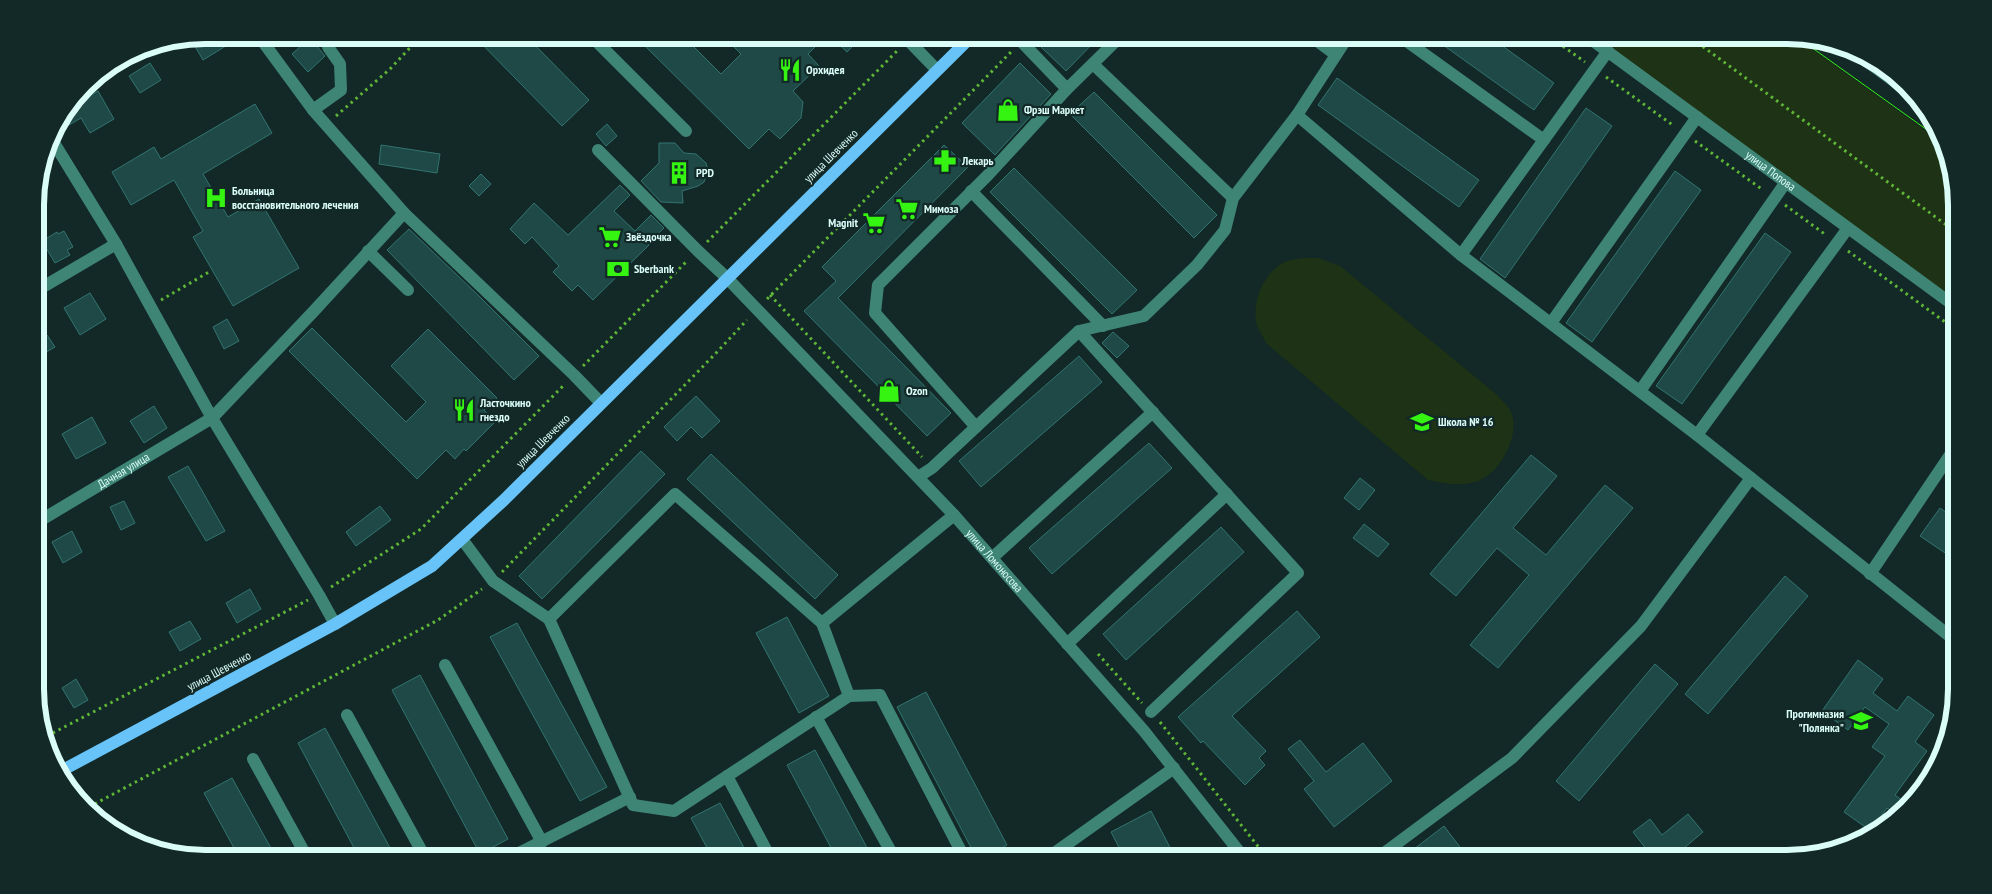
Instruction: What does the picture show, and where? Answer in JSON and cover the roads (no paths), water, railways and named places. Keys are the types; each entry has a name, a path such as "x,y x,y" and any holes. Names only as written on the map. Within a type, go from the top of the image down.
{"main road":[{"name":"улица Шевченко","path":"65,769 335,624 432,566 504,500 964,44"}],"street":[{"path":"264,44 312,110 404,213 601,403"},
{"path":"599,44 686,131"},
{"path":"911,44 937,70"},
{"path":"1023,44 1068,89"},
{"path":"976,428 875,313 878,285 1113,44"},
{"path":"1321,44 1336,55"},
{"path":"918,477 932,468 1079,331 1144,316 1197,265 1225,230 1233,198 1297,115 1344,44"},
{"path":"1411,44 1544,140"},
{"name":"улица Попова","path":"1598,44 1948,301"},
{"path":"312,110 341,90 340,64 328,47"},
{"path":"1461,255 1608,51"},
{"path":"1092,64 1233,198"},
{"path":"1297,115 1461,255 1697,435 1948,635"},
{"path":"1551,323 1697,117"},
{"path":"55,146 116,244 212,418 319,594 335,624"},
{"name":"улица Ломоносова","path":"598,150 727,278 954,515 1144,731 1238,850"},
{"path":"1640,392 1786,182"},
{"path":"971,191 1103,326"},
{"name":"Дачная улица","path":"44,518 212,418 404,213"},
{"path":"1697,435 1848,228"},
{"path":"44,286 116,244"},
{"path":"368,251 408,290"},
{"path":"1079,331 1298,573 1151,712"},
{"path":"992,558 1153,412"},
{"path":"1870,574 1948,458"},
{"path":"1388,850 1518,751 1641,626 1750,478"},
{"path":"549,620 675,494 822,623 849,696"},
{"path":"1068,644 1227,494"},
{"path":"822,623 954,515"},
{"path":"462,539 493,581 549,620 633,805 674,811 849,696 880,695 961,850"},
{"path":"445,665 542,842"},
{"path":"347,715 421,850"},
{"path":"816,718 890,850"},
{"path":"253,759 303,850"},
{"path":"1059,850 1174,768"},
{"path":"727,776 766,850"},
{"path":"526,850 630,797"}],"tram line":[{"path":"1809,46 1931,133"}],"place":[{"name":"Орхидея","path":"790,70"},
{"name":"Фрэш Маркет","path":"1008,110"},
{"name":"Лекарь","path":"945,161"},
{"name":"PPD","path":"679,173"},
{"name":"Больница восстановительного лечения","path":"216,198"},
{"name":"Мимоза","path":"907,209"},
{"name":"Magnit","path":"874,223"},
{"name":"Звёздочка","path":"610,237"},
{"name":"Sberbank","path":"618,269"},
{"name":"Ozon","path":"889,391"},
{"name":"Ласточкино гнездо","path":"464,410"},
{"name":"Школа № 16","path":"1422,422"},
{"name":"Прогимназия \"Полянка\"","path":"1861,721"}]}
